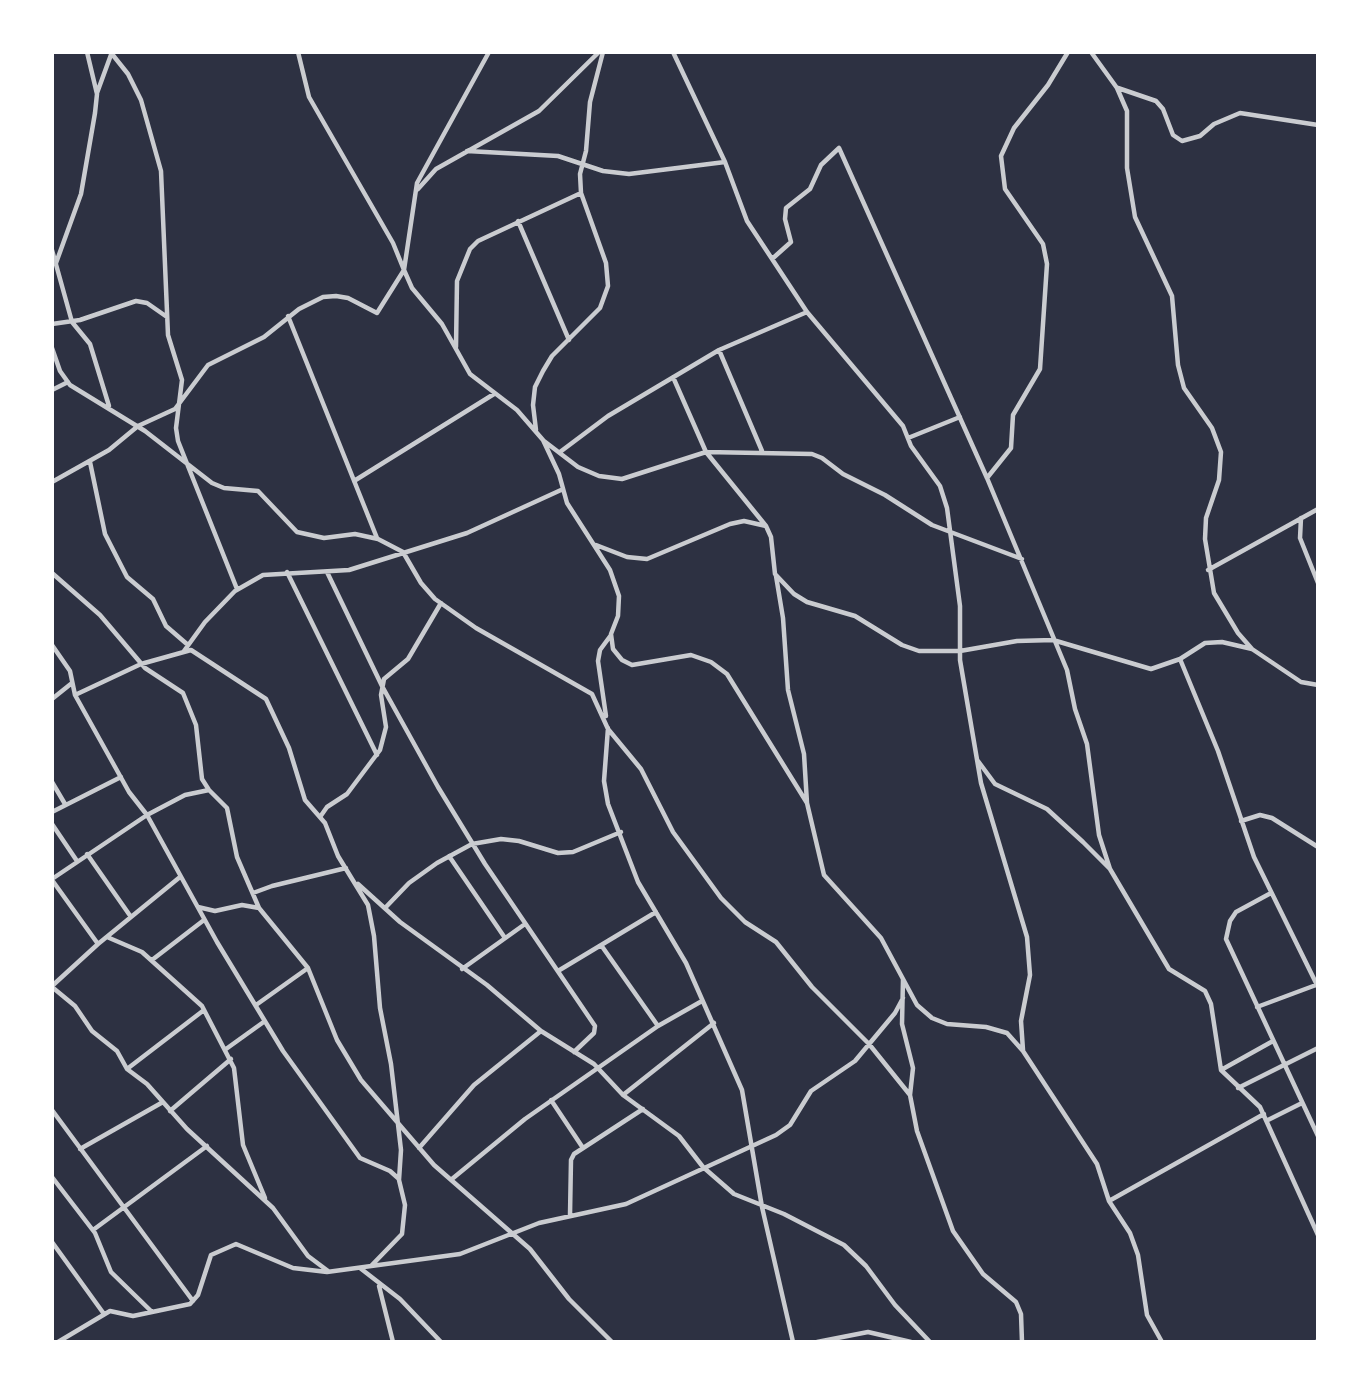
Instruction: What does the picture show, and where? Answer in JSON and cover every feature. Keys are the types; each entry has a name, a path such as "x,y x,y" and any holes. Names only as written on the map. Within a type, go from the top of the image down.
{"street":[{"path":"87,52 97,94"},
{"path":"298,52 309,97 387,232 423,304 442,324 470,374 517,410 536,431 559,474 561,490 577,522 595,544 610,570 619,596 618,615 597,661 608,729 605,793 638,882 686,963 742,1090 762,1207 793,1342"},
{"path":"52,482 90,462 138,426 169,413 208,365 264,337 288,316 323,297 348,298 377,313 404,270 407,237 423,167 489,52"},
{"path":"417,190 436,169 539,111 601,52"},
{"path":"536,431 533,405 535,387 552,356 600,309 608,286 600,239 581,192 590,102 601,52"},
{"path":"673,52 725,162 747,221 807,312 903,426 940,486 960,606 960,651 976,759 989,816 1027,937 1030,975 1021,1021 1023,1051"},
{"path":"987,478 1012,448 1013,415 1040,369 1047,264 1043,244 1005,189 1001,156 1014,128 1048,85 1068,52"},
{"path":"1091,52 1117,88 1130,124 1127,168 1135,217 1172,296 1180,377 1191,401 1212,428 1222,452 1219,480 1206,519 1208,570 1220,604 1252,649 1301,682 1318,685"},
{"path":"56,263 66,227 81,194 97,94 112,53"},
{"path":"112,53 128,74 141,100 158,156 162,181 163,259 169,340 182,377 182,400 176,428 178,441 237,589"},
{"path":"1117,88 1156,101 1163,109 1166,124 1173,135 1182,141 1200,136 1221,120 1240,113 1318,125"},
{"path":"772,259 791,242 785,219 786,208 810,189 821,165 839,148 1023,559 1067,670 1073,701 1087,744 1099,835 1110,869 1169,969 1199,986 1209,996 1221,1070 1255,1101 1268,1120 1318,1235"},
{"path":"467,151 558,156 603,171 629,174 725,162"},
{"path":"457,347 457,281 464,259 478,241 581,192"},
{"path":"518,222 569,340"},
{"path":"52,250 72,321 90,344 109,407"},
{"path":"52,324 72,321 136,301 147,303 168,317"},
{"path":"560,452 608,416 719,350 807,312"},
{"path":"288,316 378,539"},
{"path":"52,348 60,372 68,382 138,426 218,486 258,491 296,533 324,538 355,534 378,539 403,552 428,592 441,603 541,667 584,687 599,705 608,729 640,769 673,832 721,898 746,922 776,942 811,987 869,1044 910,1095"},
{"path":"719,350 762,451"},
{"path":"673,377 706,452 766,526 771,537 783,618 788,690 804,754 807,803 824,875 881,938 917,1005 932,1018 954,1026 997,1029 1007,1033 1023,1051 1097,1164 1109,1201 1135,1242 1147,1315 1162,1342"},
{"path":"52,390 68,382"},
{"path":"354,481 494,394"},
{"path":"908,438 960,417"},
{"path":"542,440 578,467 599,476 622,479 706,452 762,451 822,458 843,474 869,485 915,516 950,534 1023,559"},
{"path":"90,462 105,534 127,577 156,602 168,629 188,645"},
{"path":"184,652 205,622 237,589 263,575 349,570 467,533 561,490"},
{"path":"1208,570 1318,509"},
{"path":"1301,518 1300,538 1318,583"},
{"path":"595,544 627,557 647,559 730,524 744,521 766,526"},
{"path":"287,572 377,755"},
{"path":"327,572 382,686 472,844 595,1026 594,1033 574,1052"},
{"path":"52,573 100,615 141,664 154,676 180,689 185,696 196,725 202,779 227,808 237,857 259,908 308,968 348,1059 419,1148 513,1233 569,1299 612,1342"},
{"path":"775,574 807,602 855,617 910,649 960,651 1017,641 1054,640 1151,668 1180,659 1197,646 1213,642 1252,649"},
{"path":"320,817 327,807 347,794 377,755 386,727 382,686 389,673 408,659 441,603"},
{"path":"611,634 613,649 622,660 632,665 691,655 720,667 734,683 761,733 807,803"},
{"path":"52,645 70,671 75,695 121,777 147,815 204,920 265,1021 355,1152 399,1180"},
{"path":"75,695 141,664 184,652 199,652 264,697 289,748 305,800 320,817 368,905 374,936 380,1008 391,1063 401,1160 399,1180 405,1205 402,1234 371,1266"},
{"path":"1180,659 1218,751 1241,821 1317,986 1257,1007"},
{"path":"52,699 72,683"},
{"path":"976,759 995,784 1047,809 1110,869"},
{"path":"52,812 121,777"},
{"path":"52,782 65,804"},
{"path":"98,944 52,880 147,815 185,795 209,790"},
{"path":"1241,821 1260,815 1272,818 1318,847"},
{"path":"52,824 77,861"},
{"path":"385,908 409,883 472,844 510,840 558,853 573,852 621,832"},
{"path":"87,854 131,917"},
{"path":"449,856 505,938"},
{"path":"253,893 346,868"},
{"path":"180,877 98,944 52,987 75,1006 92,1031 117,1051 127,1069 147,1084 170,1111 267,1202 308,1256 329,1272"},
{"path":"355,882 462,969 487,985 541,1031 598,1068 622,1095 679,1136 704,1167 734,1194 784,1214 844,1245 866,1266 895,1305 930,1342"},
{"path":"1272,893 1237,912 1227,929 1226,939 1318,1136"},
{"path":"197,907 215,911 242,905 259,908"},
{"path":"558,971 656,912"},
{"path":"152,960 204,920"},
{"path":"462,969 525,924"},
{"path":"107,937 125,943 152,960 204,1010 231,1059 237,1080 243,1145 267,1202"},
{"path":"600,945 658,1026"},
{"path":"256,1005 308,968"},
{"path":"903,977 902,1024 913,1068 910,1095 917,1131 953,1231 983,1274 1016,1302 1021,1314 1023,1342"},
{"path":"58,1342 104,1314 114,1311 133,1316 180,1308 193,1301 211,1255 236,1244 293,1268 329,1272 460,1254 513,1233 570,1216 612,1209 752,1147 790,1125 811,1091 855,1061 895,1013 903,998"},
{"path":"452,1179 551,1100 658,1026 702,1001"},
{"path":"127,1069 204,1010"},
{"path":"226,1049 265,1021"},
{"path":"622,1095 714,1023"},
{"path":"419,1148 474,1085 541,1031"},
{"path":"1221,1070 1273,1041"},
{"path":"1238,1088 1318,1048"},
{"path":"170,1111 231,1059"},
{"path":"551,1100 583,1148"},
{"path":"80,1149 163,1102"},
{"path":"1268,1120 1302,1103"},
{"path":"52,1110 193,1301"},
{"path":"570,1216 571,1160 583,1148 643,1110"},
{"path":"1109,1201 1264,1114"},
{"path":"93,1230 207,1146"},
{"path":"52,1177 93,1230 111,1272 152,1313"},
{"path":"52,1242 104,1314"},
{"path":"360,1268 400,1299 441,1342"},
{"path":"375,1279 384,1295 387,1327 393,1342"},
{"path":"817,1342 868,1332 911,1342"}]}
